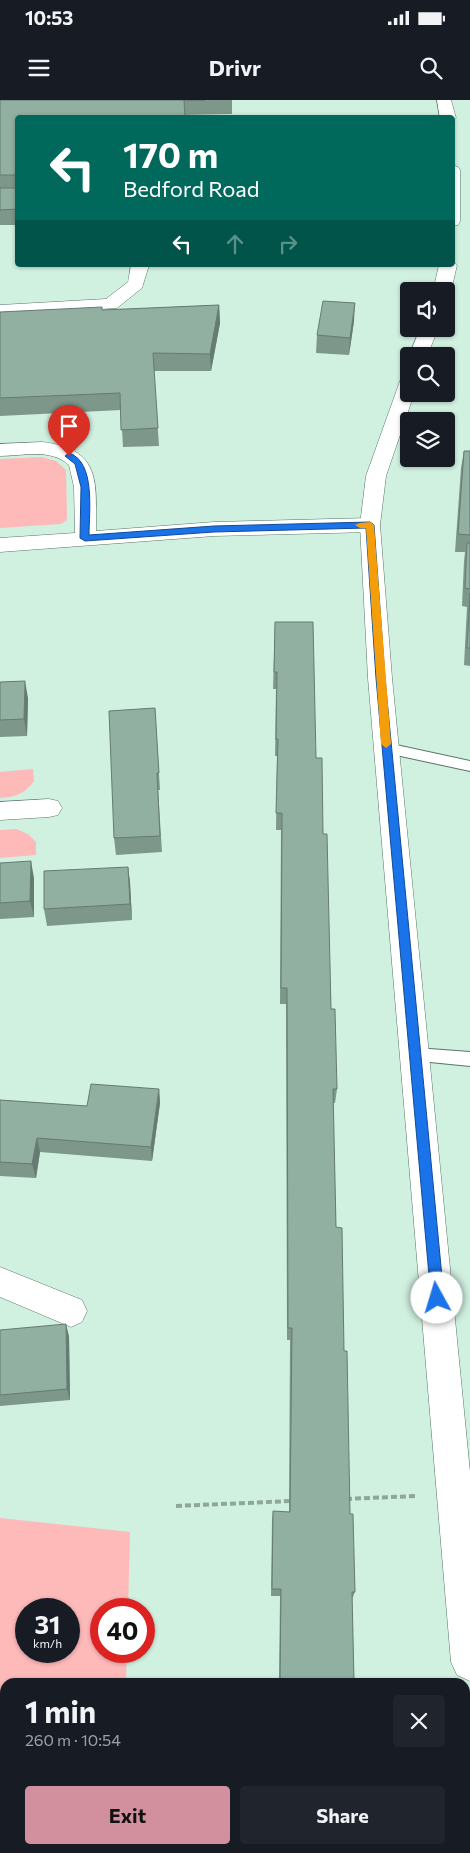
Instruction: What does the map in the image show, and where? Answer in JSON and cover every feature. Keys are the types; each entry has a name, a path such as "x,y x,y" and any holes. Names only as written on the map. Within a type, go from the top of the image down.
{"street":[{"path":"444,100 447,115"},
{"path":"0,310 111,304 136,284 140,267"},
{"path":"444,282 448,267"},
{"path":"401,402 388,435 376,476 370,525 387,748 470,1662"},
{"path":"0,450 42,448 56,450 78,463 85,487 85,538"},
{"path":"0,545 214,529 370,525"},
{"path":"0,811 49,808"},
{"path":"0,1282 72,1310"}],"lane":[{"path":"387,748 470,766"},
{"path":"416,1055 470,1059"}],"path":[{"path":"340,1499 456,1494"},
{"path":"176,1506 301,1501"}],"shaded area":[{"path":"41,457 56,461 66,470 67,520 61,524 0,528 0,459"},
{"path":"33,769 34,781 27,789 15,796 0,798 0,772"},
{"path":"16,829 28,834 36,842 36,855 0,858 0,830"},
{"path":"0,1518 130,1532 128,1598 90,1598 90,1663 127,1663 126,1678 0,1678"}],"building":[{"path":"0,100 184,100 185,115 15,115 15,175 0,175"},
{"path":"0,188 15,188 15,209 0,210"},
{"path":"323,301 355,303 350,338 317,335"},
{"path":"219,305 210,354 153,353 158,428 121,430 120,393 0,398 0,312 102,307 102,310"},
{"path":"464,451 470,451 470,535 458,534"},
{"path":"467,543 470,543 470,589 465,588"},
{"path":"470,593 470,648 467,648"},
{"path":"275,622 313,622 316,758 322,758 323,834 327,834 331,1009 335,1009 337,1089 333,1089 336,1227 342,1228 344,1351 347,1351 350,1514 353,1514 355,1592 352,1592 354,1678 280,1678 281,1589 272,1589 273,1511 290,1512 292,1328 288,1328 287,988 281,988 282,813 276,813 278,739 276,739 277,672 274,672"},
{"path":"25,681 24,719 0,720 0,682"},
{"path":"155,708 160,836 114,838 109,711"},
{"path":"31,861 30,901 0,903 0,863"},
{"path":"128,867 130,904 44,909 44,871"},
{"path":"91,1084 159,1089 151,1147 37,1138 32,1164 0,1162 0,1100 87,1106"},
{"path":"66,1324 67,1389 0,1395 0,1330"}],"slow traffic":[{"path":"360,525 370,525 386,744"}],"route":[{"path":"69,456 78,463 85,487 85,538 214,529 370,525 380,678 437,1298"}]}
